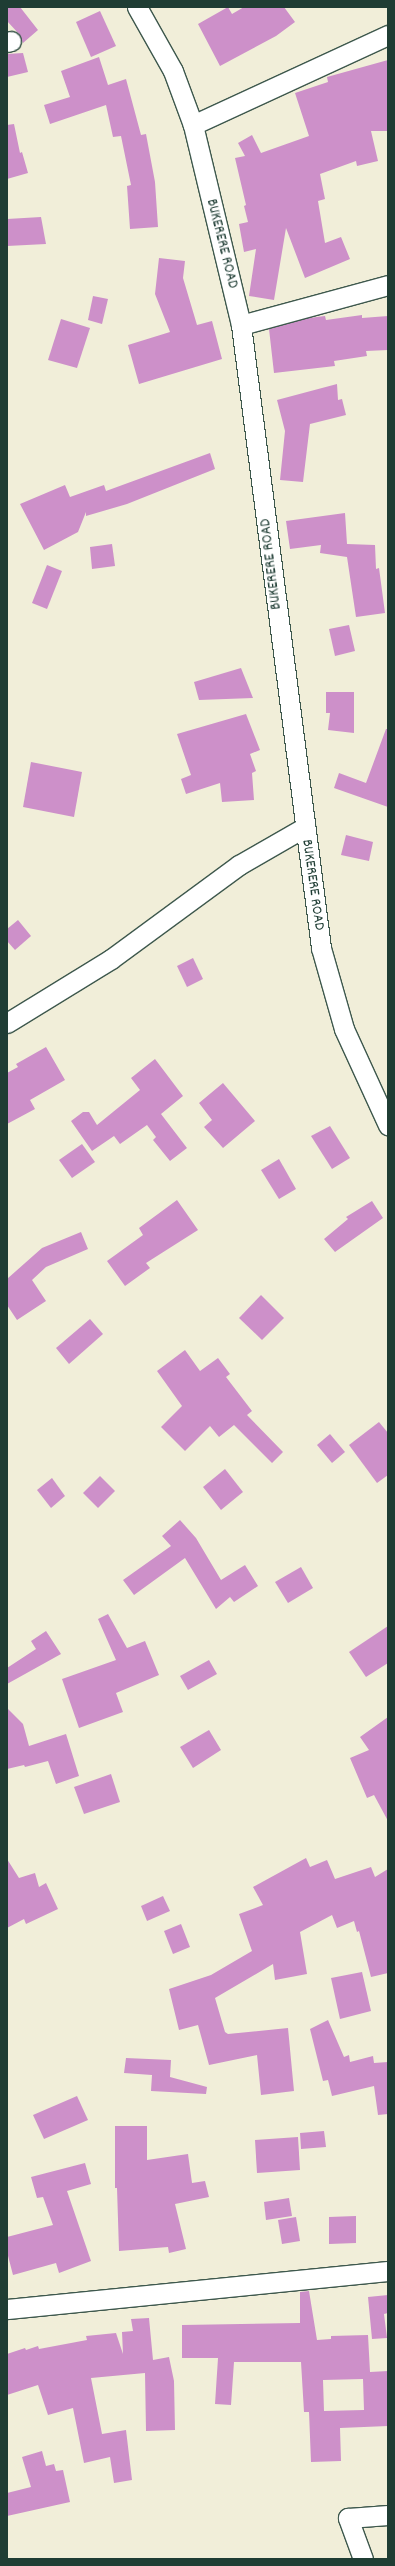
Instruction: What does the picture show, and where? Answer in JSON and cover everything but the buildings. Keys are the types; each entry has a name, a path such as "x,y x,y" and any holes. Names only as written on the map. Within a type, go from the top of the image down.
{"street":[{"name":"BUKERERE ROAD","path":"137,7 173,71 192,125 241,325 304,827 321,948 344,1029 388,1125"},
{"path":"192,125 388,35"},
{"path":"241,325 388,285"},
{"path":"7,1023 111,959 239,865 304,827"},
{"path":"7,2309 388,2271"},
{"path":"363,2559 348,2518 388,2515"}]}
